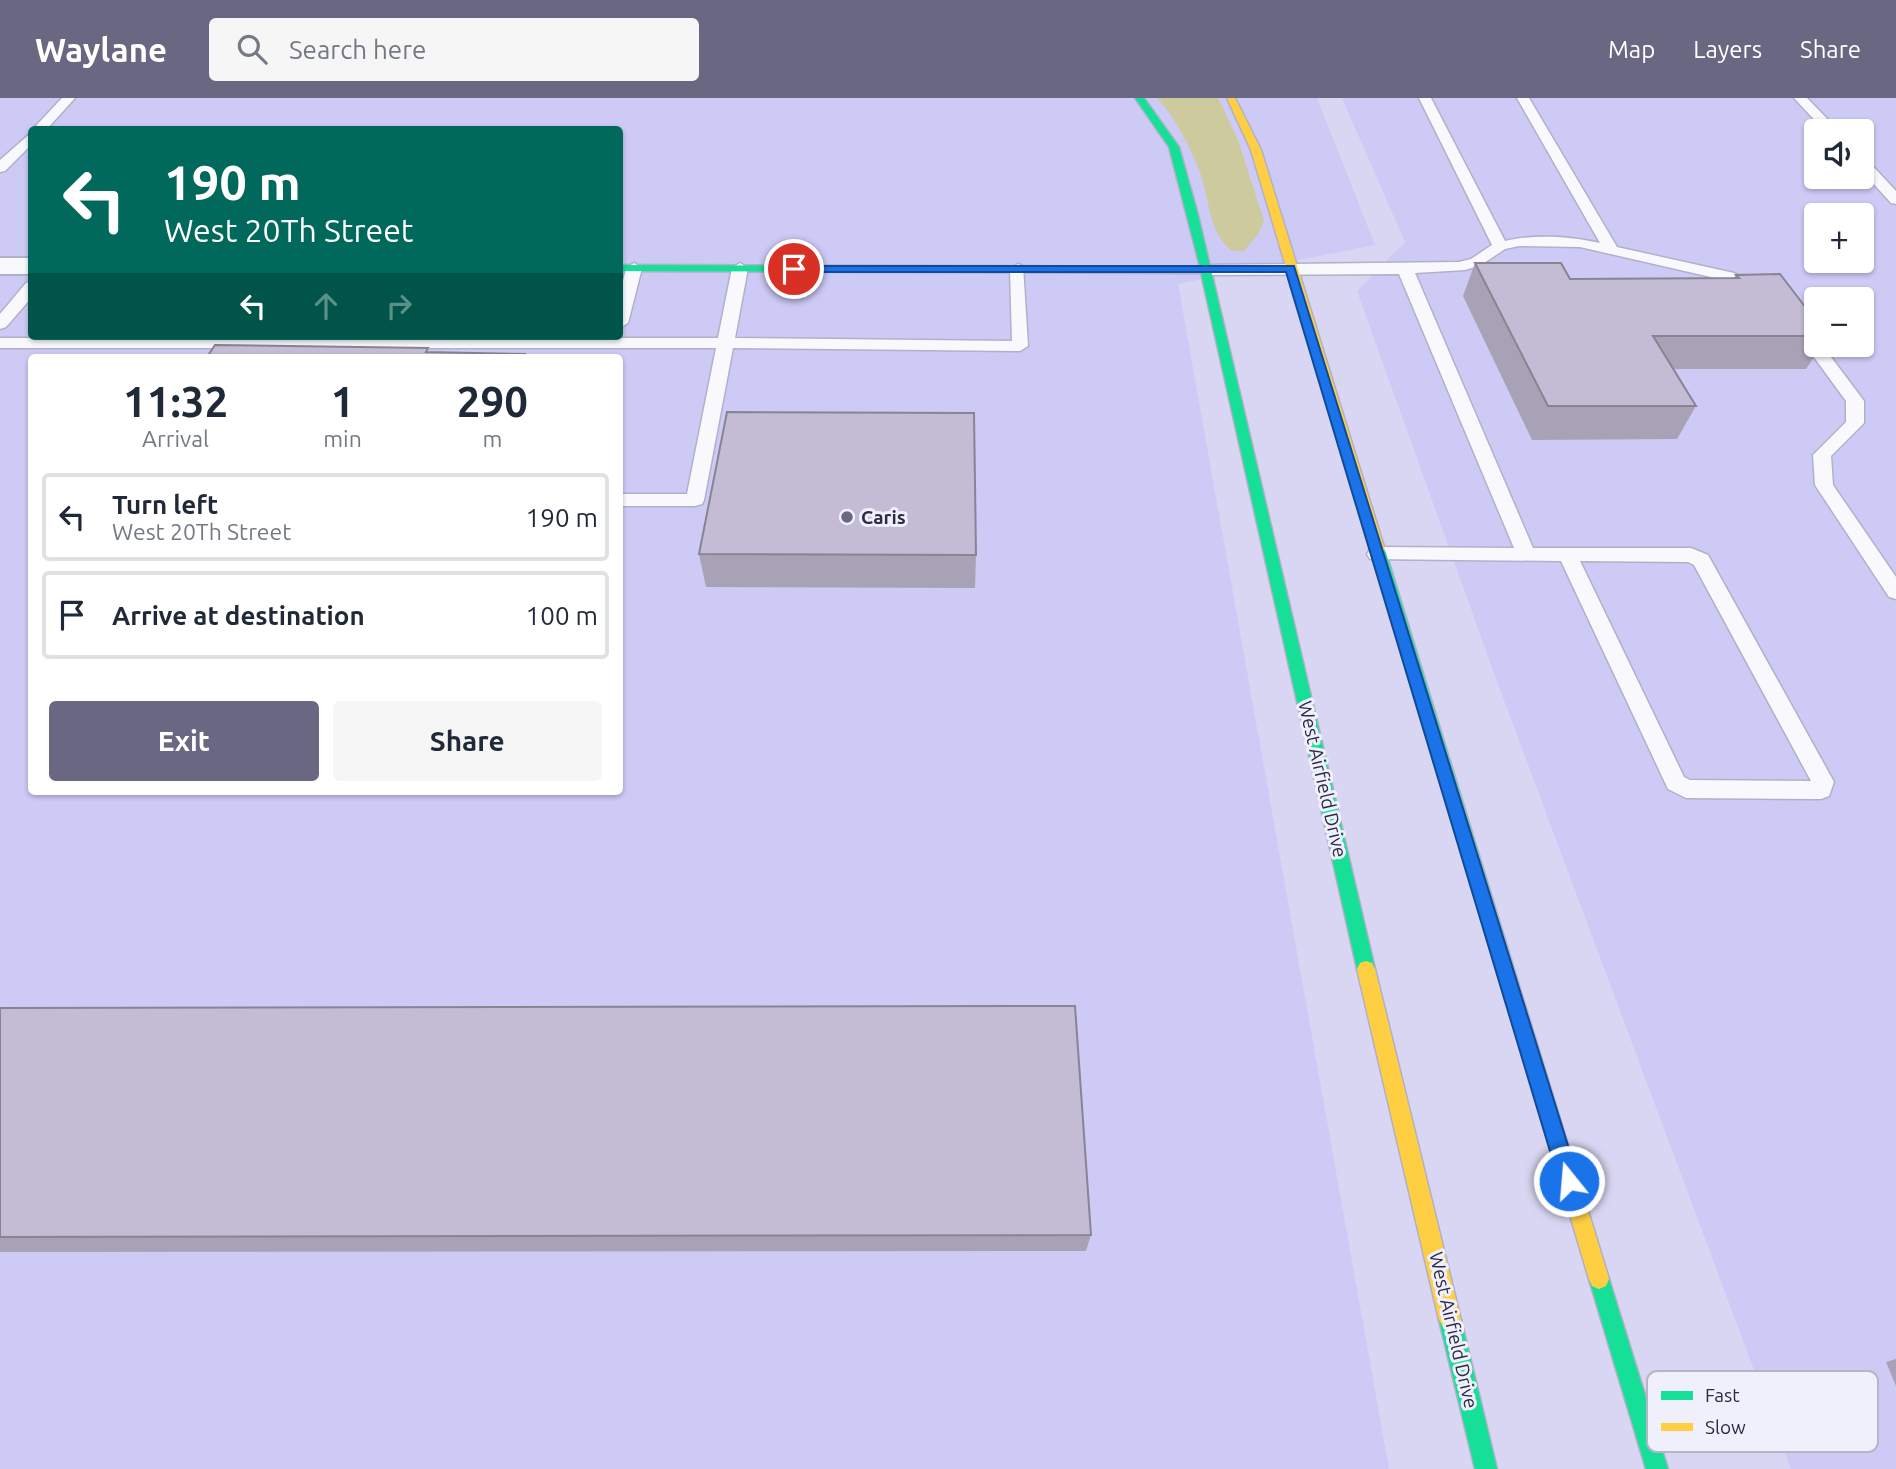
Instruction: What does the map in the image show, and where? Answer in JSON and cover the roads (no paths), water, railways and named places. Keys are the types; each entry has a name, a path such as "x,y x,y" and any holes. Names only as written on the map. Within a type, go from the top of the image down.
{"street":[{"name":"West Airfield Drive","path":"1139,98 1174,147 1207,270 1373,998 1486,1469"},
{"path":"1231,98 1256,150 1647,1436"},
{"path":"0,266 28,266"},
{"path":"627,268 1207,270"},
{"path":"1652,1452 1657,1469"}],"lane":[{"path":"42,126 69,98"},
{"path":"1425,98 1500,246"},
{"path":"1523,98 1611,249"},
{"path":"1800,98 1820,119"},
{"path":"0,168 28,140"},
{"path":"1874,176 1896,200"},
{"path":"1207,270 1460,267 1476,262 1500,246 1519,242 1580,243 1729,276 1758,288 1780,302"},
{"path":"623,299 627,268"},
{"path":"623,500 695,500 740,268"},
{"path":"0,343 265,340 614,345 725,343 1020,346 1018,269"},
{"path":"1405,269 1526,554"},
{"path":"0,324 28,291"},
{"path":"1792,317 1855,401 1855,423 1822,455 1824,485 1896,592"},
{"path":"1377,554 1567,554 1691,555 1701,559 1823,782 1821,790 1686,789 1676,783 1567,554"}],"place":[{"name":"Caris","path":"847,517"}]}
